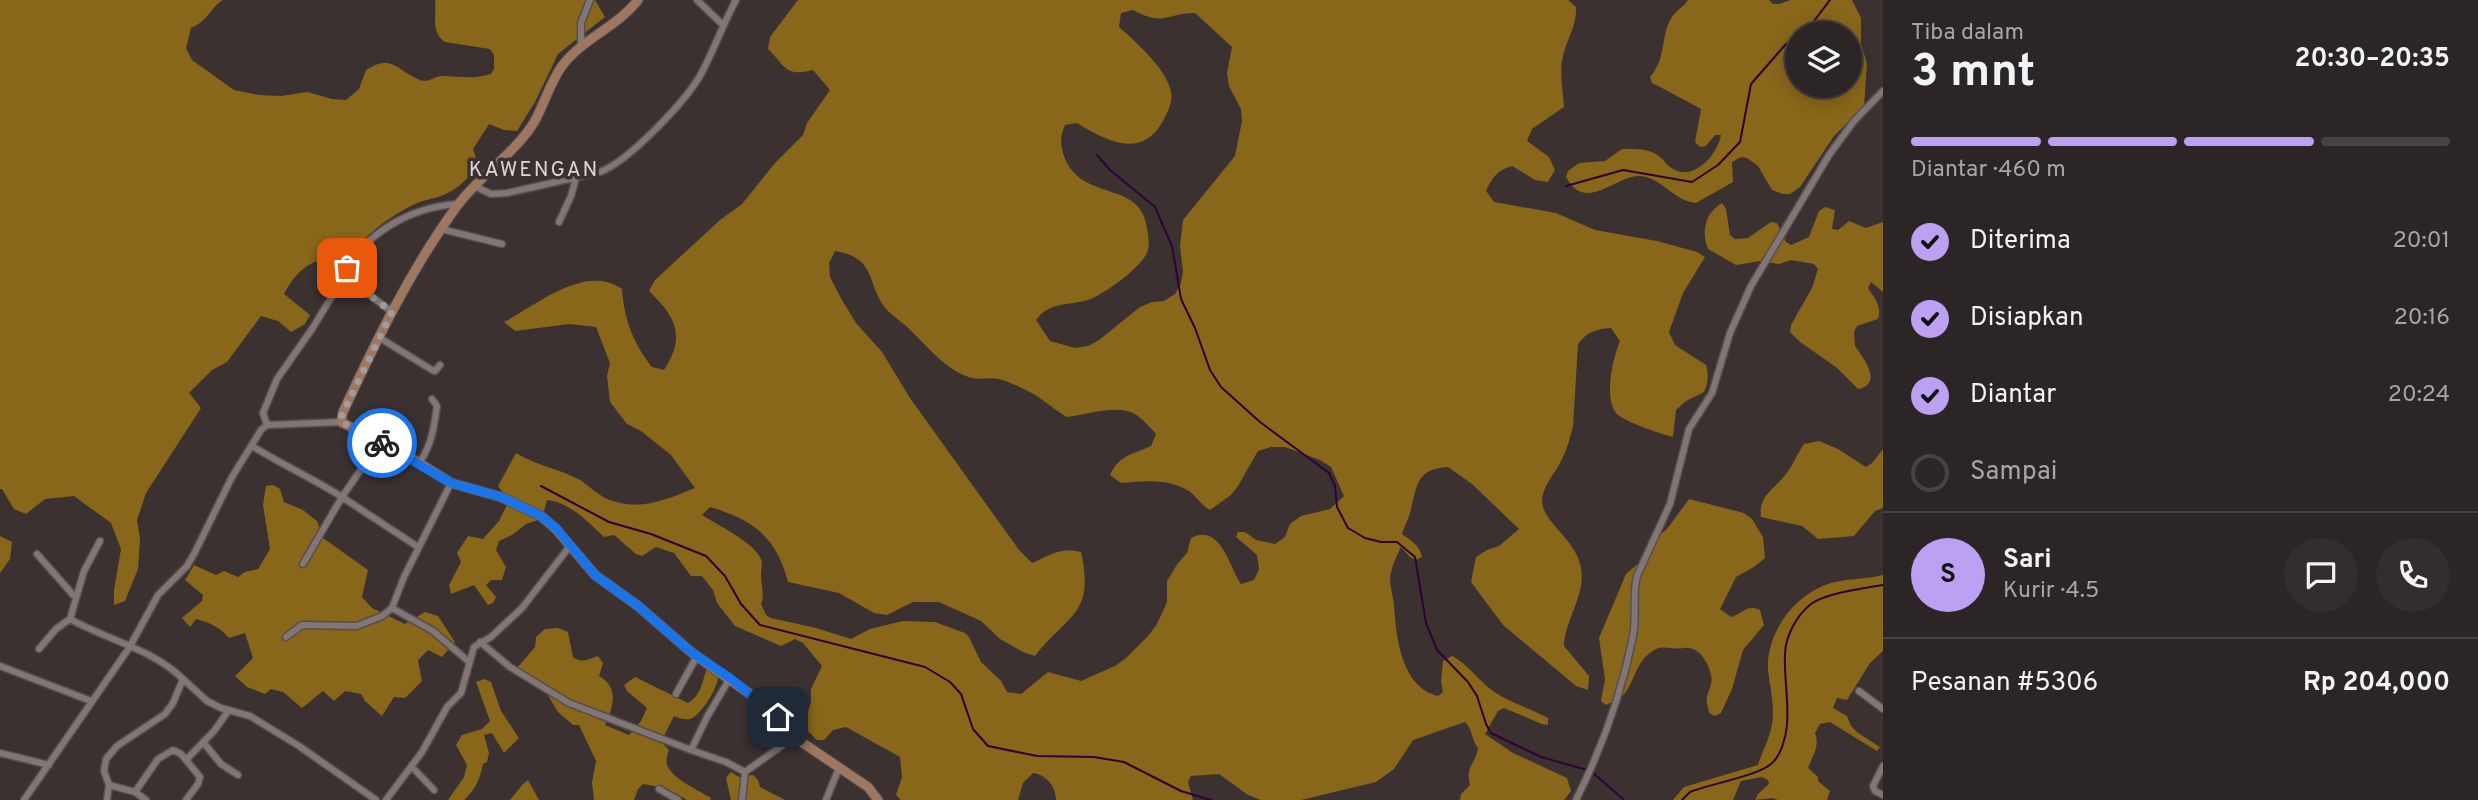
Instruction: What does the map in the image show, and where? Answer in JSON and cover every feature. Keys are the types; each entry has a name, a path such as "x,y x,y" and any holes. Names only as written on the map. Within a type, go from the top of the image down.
{"main road":[{"path":"638,0 561,67 533,123 458,204 392,312 343,412 341,422 451,483 477,489 541,516 556,528 595,575 730,678 778,717 794,737 867,787 878,800"}],"street":[{"path":"581,48 581,23 590,0"},
{"path":"696,0 723,25"},
{"path":"474,186 495,194 576,178 613,167 627,157 650,133 699,76 736,0"},
{"path":"1576,800 1611,722 1634,633 1634,587 1637,576 1670,504 1689,429 1712,393 1722,353 1739,310 1829,155 1854,121 1883,90"},
{"path":"559,222 576,178"},
{"path":"267,425 262,413 271,389 358,252 390,227 425,209 458,204"},
{"path":"441,229 502,244"},
{"path":"342,280 350,280 392,312"},
{"path":"380,338 432,370 435,371 440,365"},
{"path":"419,463 434,430 438,406 432,399"},
{"path":"24,800 131,645 158,595 187,566 217,505 261,430 267,425 341,422"},
{"path":"303,564 342,497 380,442"},
{"path":"251,446 308,476 418,547"},
{"path":"286,637 302,625 357,626 374,620 392,608 418,547 451,483"},
{"path":"39,649 56,629 70,619 75,597 91,556 100,541"},
{"path":"386,800 428,743 447,708 461,693 474,647 491,637 522,608 570,546"},
{"path":"37,554 75,597"},
{"path":"392,608 433,631 468,661"},
{"path":"70,619 91,631 131,645 173,670 207,701 245,713 281,734 376,800"},
{"path":"480,642 510,667 569,703 726,762 745,772"},
{"path":"676,694 698,656"},
{"path":"0,666 91,701"},
{"path":"691,750 730,678"},
{"path":"107,800 109,785 104,771 106,759 117,746 165,713 173,703 183,679"},
{"path":"1860,691 1883,709"},
{"path":"186,760 229,710"},
{"path":"745,772 794,737"},
{"path":"203,742 221,764 238,775"},
{"path":"135,792 158,759 170,750 176,751 200,777 186,800"},
{"path":"0,753 49,765"},
{"path":"1883,766 1873,786 1875,791 1883,795"},
{"path":"412,767 434,790"},
{"path":"826,800 839,768"},
{"path":"743,800 745,772"},
{"path":"109,785 135,792 146,800"},
{"path":"659,789 678,800"}],"shaded area":[{"path":"0,0 223,0 191,28 186,48 192,60 234,90 281,96 307,92 346,100 359,89 366,70 383,63 394,65 423,81 441,76 472,77 491,74 494,69 494,55 490,49 445,42 440,38 436,28 435,0 595,0 605,17 558,54 535,102 517,131 504,130 489,124 473,149 478,165 462,184 447,194 418,203 394,215 367,236 344,262 325,260 308,265 295,277 284,294 310,315 305,324 291,332 278,321 261,316 227,362 212,370 189,393 201,408 146,493 137,520 140,539 138,569 125,601 114,605 121,549 111,523 74,496 45,499 26,514 14,509 0,489"},
{"path":"798,0 1568,0 1576,7 1575,20 1562,62 1564,107 1532,129 1527,141 1549,157 1555,170 1548,182 1535,180 1512,166 1496,175 1486,191 1494,202 1556,213 1595,230 1657,241 1697,252 1705,257 1683,293 1669,332 1675,345 1706,365 1708,376 1705,389 1676,410 1673,437 1652,431 1621,417 1613,408 1611,378 1620,341 1611,328 1592,332 1578,344 1573,426 1565,453 1547,484 1542,500 1547,516 1573,549 1581,568 1581,588 1564,646 1589,676 1588,690 1576,686 1503,625 1471,582 1476,557 1499,546 1519,529 1472,484 1448,467 1429,471 1419,481 1402,534 1417,546 1422,557 1416,560 1401,547 1390,578 1399,645 1408,671 1416,682 1426,691 1438,696 1443,692 1443,661 1452,656 1493,691 1548,718 1548,725 1542,724 1504,708 1498,711 1485,734 1513,753 1567,778 1571,791 1564,800 1460,800 1461,794 1470,785 1470,769 1478,748 1465,722 1413,740 1394,769 1376,782 1301,800 1261,800 1248,795 1219,774 1191,776 1188,782 1193,800 1056,800 1050,782 1033,773 1023,783 1018,800 901,800 896,795 902,777 900,757 846,727 833,730 824,740 817,740 803,726 811,702 811,689 822,666 803,643 795,639 781,646 735,626 717,603 713,590 702,576 691,576 674,553 656,547 642,556 636,554 614,535 604,537 571,509 547,500 543,515 538,520 526,524 499,541 496,550 506,567 502,580 491,580 486,585 496,597 493,603 488,605 474,585 451,594 449,585 461,562 457,553 468,536 483,539 499,521 509,501 498,486 516,453 572,476 603,497 619,503 652,503 695,488 671,455 641,431 627,424 610,402 607,376 610,363 596,327 569,324 515,331 504,322 562,289 593,281 608,282 622,289 631,330 645,358 652,367 664,370 675,347 676,337 671,318 649,291 655,280 720,220 742,204 775,163 803,135 807,123 830,90 813,70 797,72 787,69 768,49 770,37","holes":["1133,10 1152,18 1195,13 1232,47 1227,73 1229,86 1241,109 1242,121 1235,156 1183,220 1180,246 1183,271 1175,294 1164,301 1140,307 1099,340 1088,346 1075,348 1050,341 1036,320 1053,307 1088,300 1103,292 1123,279 1140,263 1149,247 1142,213 1134,203 1083,180 1072,171 1061,144 1065,125 1077,123 1113,141 1135,143 1146,140 1156,132 1166,116 1171,96 1167,80 1148,55 1119,27 1121,13","835,251 859,260 865,266 881,302 888,311 957,372 971,378 997,379 1012,384 1037,396 1067,417 1110,410 1127,411 1138,416 1156,434 1151,446 1127,456 1114,468 1110,475 1121,483 1155,481 1172,484 1189,491 1210,510 1231,495 1258,451 1285,447 1331,467 1344,496 1330,509 1301,516 1290,524 1285,537 1275,544 1256,540 1245,532 1238,532 1236,537 1257,555 1259,569 1254,580 1241,584 1217,542 1210,536 1191,538 1187,553 1167,581 1167,602 1157,624 1126,658 1115,666 1081,681 1048,672 1021,694 1007,692 1001,681 981,662 965,633 935,622 903,621 870,629 851,639 771,618 766,615 761,604 761,559 743,540 702,515 710,507 739,518 761,532 777,553 788,582 839,593 874,613 887,615 913,602 939,602 981,621 1000,639 1035,656 1076,612 1084,589 1081,552 1061,551 1032,563 1019,550 910,398 882,352 856,323 830,277 829,263"]},
{"path":"1688,0 1769,0 1773,4 1779,4 1791,0 1852,0 1861,21 1785,21 1785,98 1862,98 1862,46 1867,64 1864,106 1834,136 1800,187 1790,194 1772,190 1758,166 1741,157 1732,162 1733,182 1696,203 1680,198 1646,177 1629,178 1591,193 1574,187 1566,177 1568,171 1579,163 1605,161 1622,149 1650,151 1675,170 1683,172 1698,168 1711,157 1721,135 1715,135 1706,146 1700,147 1695,142 1701,109 1652,83 1650,77 1659,62 1668,24"},
{"path":"1722,203 1726,209 1730,235 1735,239 1748,238 1771,222 1777,223 1786,242 1791,245 1809,237 1819,211 1825,207 1835,210 1832,229 1838,230 1849,221 1866,228 1883,222 1883,292 1871,282 1868,288 1878,306 1878,319 1857,326 1854,332 1855,346 1870,371 1871,377 1865,386 1858,389 1836,367 1790,332 1791,325 1812,288 1818,269 1814,264 1791,260 1779,264 1760,261 1736,265 1708,249 1706,223 1716,207"},
{"path":"1819,441 1838,449 1866,467 1883,449 1883,508 1875,511 1854,536 1818,539 1802,526 1761,517 1762,503 1786,474 1804,444"},
{"path":"273,485 280,489 284,502 303,510 317,521 323,538 368,570 362,597 372,608 405,624 425,612 438,616 455,642 442,657 428,650 418,660 422,681 405,698 394,697 382,716 361,694 345,691 334,701 323,691 302,708 283,692 271,689 265,694 247,687 235,676 253,658 245,633 229,638 210,624 196,619 190,627 182,618 202,601 203,595 185,580 194,565 216,575 224,571 238,577 258,569 270,549 263,505 266,486"},
{"path":"1689,499 1744,513 1752,519 1763,537 1765,558 1736,577 1720,609 1731,617 1755,608 1760,610 1764,625 1743,650 1732,689 1721,713 1715,716 1709,713 1707,698 1712,681 1710,670 1702,655 1688,648 1656,649 1643,660 1626,692 1618,700 1606,705 1601,701 1605,679 1599,638 1626,574 1640,562 1650,543 1667,529"},
{"path":"0,536 12,542 10,559 0,573"},
{"path":"1883,575 1883,651 1870,663 1847,700 1837,698 1833,708 1847,716 1858,733 1880,747 1877,751 1830,722 1820,724 1815,733 1816,746 1808,768 1830,791 1827,800 1755,800 1769,784 1768,780 1762,777 1741,781 1733,800 1673,800 1684,787 1758,765 1770,734 1773,717 1768,670 1771,643 1792,608 1825,585"},
{"path":"558,628 568,632 573,657 582,661 598,656 603,663 599,676 610,686 613,698 605,725 629,735 641,721 647,708 627,691 624,685 635,677 688,703 698,693 707,668 718,673 713,692 704,706 690,719 674,716 661,742 669,750 667,763 671,772 711,798 710,800 687,800 665,788 643,784 634,800 594,800 592,783 596,761 579,725 573,725 558,712 541,684 517,668 535,647 536,637 545,629"},
{"path":"484,679 491,682 501,711 519,738 504,753 492,733 484,735 489,753 477,784 464,800 448,800 464,777 467,765 456,745 462,735 482,729 490,721 476,682"},
{"path":"731,772 739,777 753,775 760,787 785,800 731,800 726,778"},
{"path":"528,780 539,800 510,800 523,784"}],"waterway":[{"path":"1814,21 1830,0"},
{"path":"1566,186 1623,170 1692,182 1718,165 1740,142 1751,84 1785,45"},
{"path":"1097,155 1110,170 1155,207 1172,246 1181,299 1210,370 1221,387 1260,422 1329,473 1335,486 1337,507 1348,528 1365,538 1397,542 1415,557 1426,623 1437,650 1468,682 1477,696 1491,733 1541,757 1587,770"},
{"path":"541,486 609,522 651,534 706,556 725,576 741,604 760,625 925,667 950,682 961,694 973,729 988,746 1037,756 1094,757 1124,762 1181,791 1211,800"},
{"path":"1682,800 1690,792 1755,772 1775,761 1786,730 1786,648 1796,621 1817,600 1846,591 1883,585"},
{"path":"1592,772 1624,800"}],"way so far":[{"path":"347,268 342,280 350,280 392,312 359,378 341,422 382,443"}],"district":[{"name":"KAWENGAN","path":"534,170"}],"route":[{"path":"382,443 451,483 501,497 541,516 556,528 595,575 778,717"}]}
